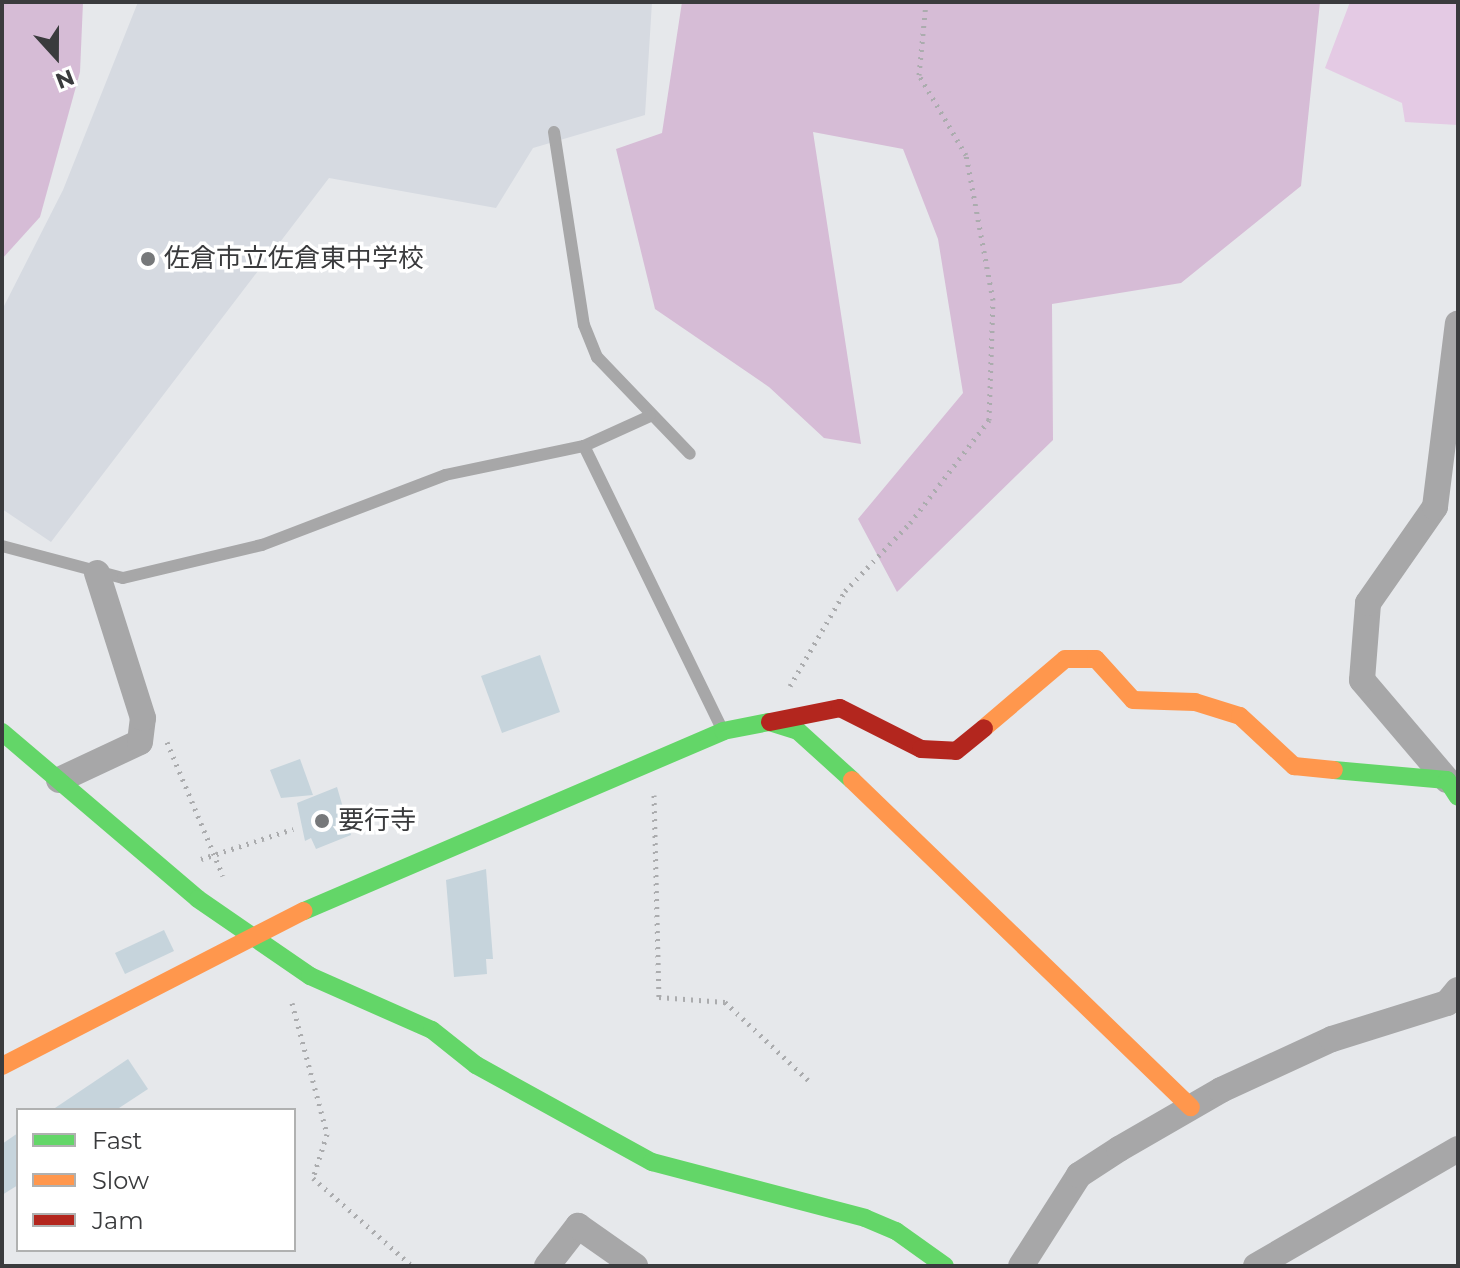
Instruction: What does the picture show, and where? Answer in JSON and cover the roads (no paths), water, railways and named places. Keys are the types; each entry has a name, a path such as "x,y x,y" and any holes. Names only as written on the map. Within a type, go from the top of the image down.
{"street":[{"path":"1452,788 1362,680 1368,603 1435,507 1458,323"},
{"path":"59,780 140,742 143,718 97,573"},
{"path":"2,1066 242,929 723,731 840,708 921,749 956,751 1065,659 1096,659 1133,700 1195,702 1240,716 1294,766 1452,788"},
{"path":"769,722 798,731 818,747 1191,1107"},
{"path":"2,732 167,874 310,976 432,1030 476,1065 652,1162 865,1218 908,1238 945,1266"},
{"path":"1021,1266 1079,1175 1191,1107 1332,1039 1454,997"},
{"path":"1256,1266 1458,1149"},
{"path":"547,1266 578,1226 635,1266"}],"lane":[{"path":"554,132 584,325 597,357 650,416 690,454"},
{"path":"2,546 123,578 262,545 445,475 584,446 650,416"},
{"path":"584,446 723,731"}],"place":[{"name":"佐倉市立佐倉東中学校","path":"148,259"},
{"name":"要行寺","path":"322,821"}]}
